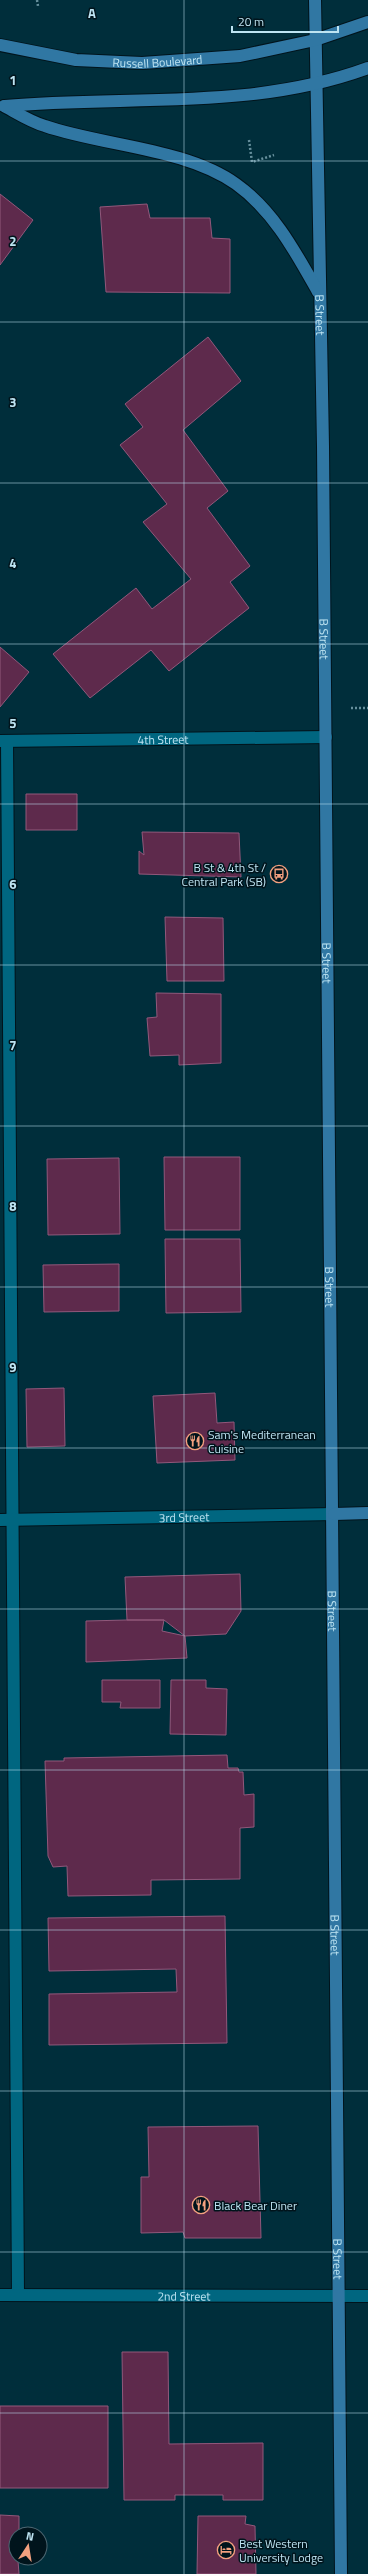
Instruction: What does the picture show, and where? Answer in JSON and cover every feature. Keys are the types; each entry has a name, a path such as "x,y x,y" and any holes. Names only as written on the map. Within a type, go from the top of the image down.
{"street":[{"name":"B Street","path":"315,0 315,85 323,446 334,1514 341,2574"},
{"name":"Russell Boulevard","path":"0,45 76,60 142,63 240,56 315,40 368,22"},
{"path":"2,106 45,102 112,103 244,96 315,85 368,68"},
{"path":"2,106 44,126 181,159 226,177 238,185 267,213 293,247 319,294"},
{"name":"4th Street","path":"3,741 326,737"},
{"path":"3,741 13,1520 18,2295"},
{"name":"3rd Street","path":"0,1520 368,1513"},
{"name":"2nd Street","path":"0,2295 368,2296"}],"path":[{"path":"37,0 38,6"},
{"path":"249,140 252,162 274,155"}],"building":[{"path":"0,194 33,220 0,265"},
{"path":"147,204 150,218 210,218 212,238 230,239 230,293 106,292 100,207"},
{"path":"208,337 241,381 183,430 228,491 207,508 250,566 230,582 249,608 169,671 151,650 90,698 53,654 136,588 152,609 191,579 143,522 167,504 120,445 143,427 125,404"},
{"path":"0,647 29,672 0,707"},
{"path":"26,794 77,794 77,830 26,830"},
{"path":"142,832 239,833 241,877 139,874 139,851 144,855"},
{"path":"165,917 223,918 224,981 167,981"},
{"path":"156,993 221,994 221,1063 179,1065 179,1055 150,1056 147,1018 157,1017"},
{"path":"164,1157 240,1157 240,1230 165,1230"},
{"path":"119,1158 120,1234 48,1235 47,1159"},
{"path":"165,1239 240,1239 241,1312 166,1313"},
{"path":"119,1264 119,1311 44,1312 43,1265"},
{"path":"64,1388 65,1446 27,1447 26,1389"},
{"name":"Sam's Mediterranean Cuisine","path":"215,1393 217,1423 234,1422 235,1460 157,1463 153,1396"},
{"path":"240,1574 241,1611 226,1634 185,1636 164,1620 127,1620 125,1577"},
{"path":"164,1620 162,1631 185,1636 187,1658 86,1662 86,1621"},
{"path":"102,1680 160,1680 160,1708 120,1708 121,1702 102,1702"},
{"path":"171,1680 206,1680 206,1688 227,1689 226,1735 170,1734"},
{"path":"227,1755 228,1768 238,1768 239,1772 243,1772 244,1795 254,1794 254,1827 240,1828 240,1879 151,1880 151,1895 68,1896 67,1866 53,1867 48,1856 45,1761 64,1761 64,1758"},
{"path":"225,1916 227,2043 49,2045 49,1994 177,1992 176,1969 49,1971 48,1918"},
{"name":"Black Bear Diner","path":"258,2126 261,2238 185,2238 183,2232 141,2233 141,2177 149,2177 148,2127"},
{"path":"122,2352 168,2352 169,2444 263,2443 263,2500 223,2500 223,2495 175,2495 175,2500 124,2500"},
{"path":"0,2406 108,2406 108,2488 0,2488"},
{"path":"0,2515 19,2516 19,2526 8,2526 8,2566 18,2566 19,2574 0,2574"},
{"name":"Best Western University Lodge","path":"198,2516 246,2516 245,2524 255,2526 256,2574 197,2574"}],"place":[{"name":"B St & 4th St / Central Park (SB)","path":"279,874"},
{"name":"Sam's Mediterranean Cuisine","path":"195,1441"},
{"name":"Black Bear Diner","path":"201,2205"},
{"name":"Best Western University Lodge","path":"226,2550"}]}
